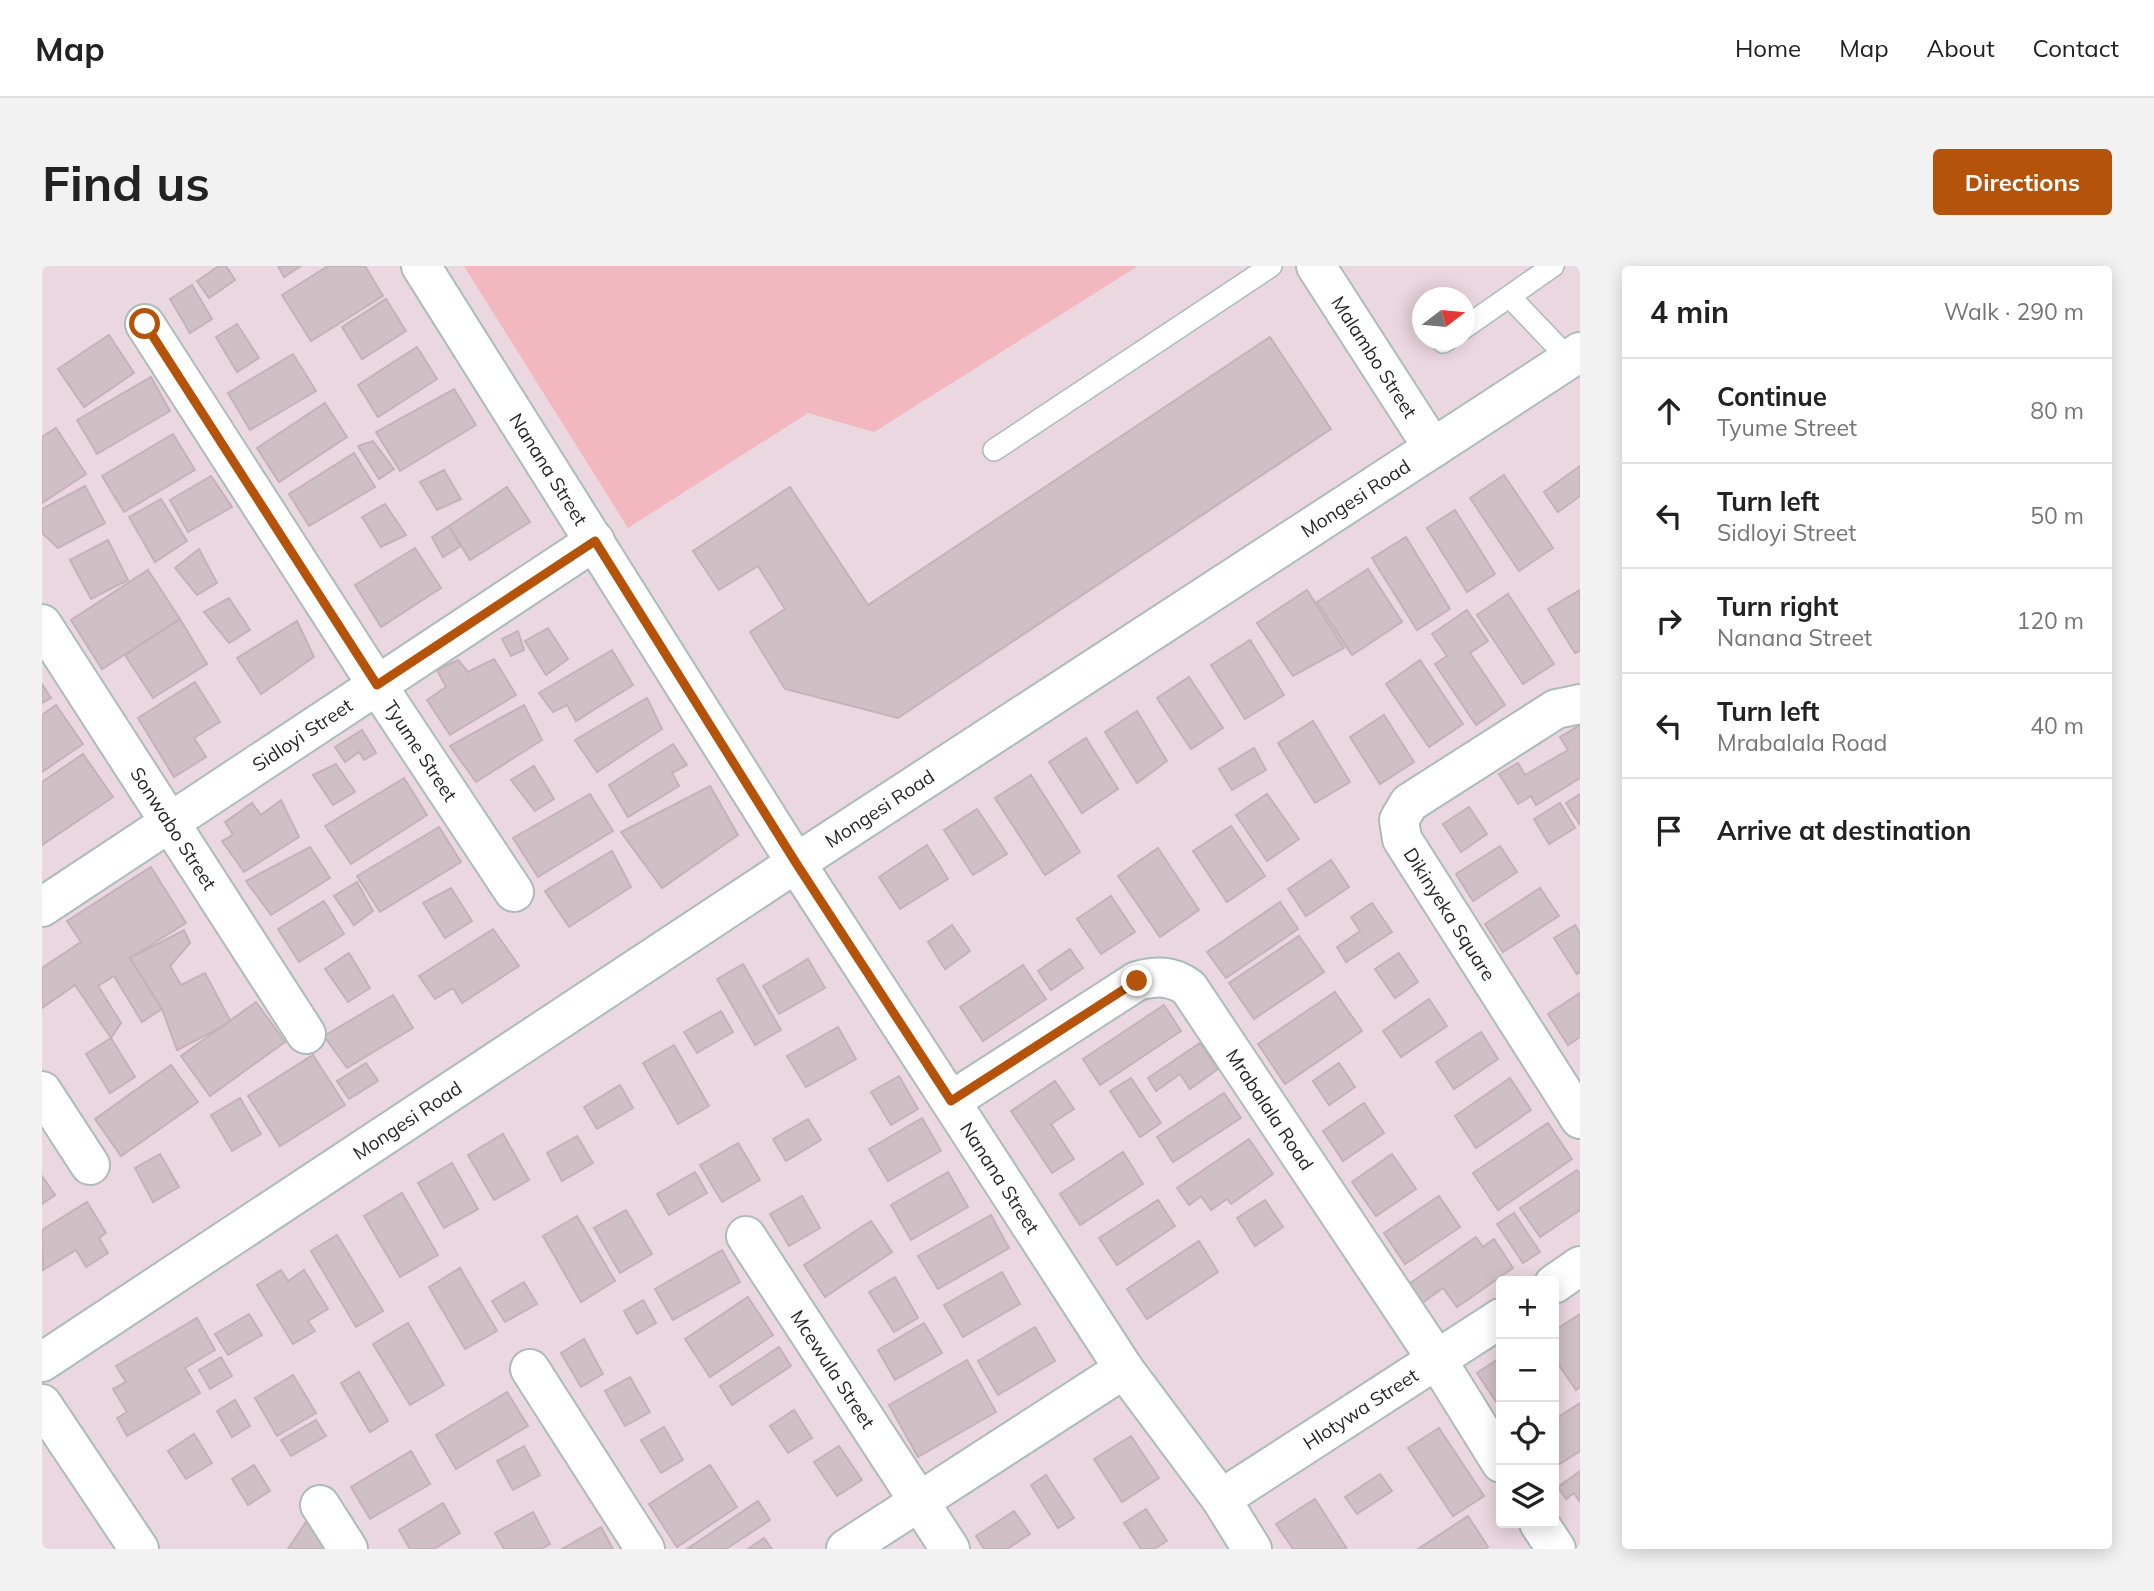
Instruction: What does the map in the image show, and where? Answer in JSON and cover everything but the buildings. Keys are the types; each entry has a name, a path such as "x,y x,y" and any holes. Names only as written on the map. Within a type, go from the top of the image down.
{"street":[{"name":"Nanana Street","path":"421,266 796,863 1124,1369 1221,1499 1252,1549"},
{"name":"Malambo Street","path":"1316,266 1433,448"},
{"name":"Tyume Street","path":"145,324 377,685 514,892"},
{"name":"Mongesi Road","path":"42,1362 796,863 1575,356"},
{"name":"Sidloyi Street","path":"42,907 595,541"},
{"name":"Sonwabo Street","path":"42,624 306,1034"},
{"name":"Dikinyeka Square","path":"1580,705 1556,709 1499,745 1409,803 1399,820 1402,839 1580,1119"},
{"name":"Mrabalala Road","path":"951,1101 1137,981 1158,976 1184,984 1437,1360 1496,1454"},
{"path":"42,1091 90,1165"},
{"name":"Mcewula Street","path":"746,1236 950,1549"},
{"path":"1559,1281 1580,1266"},
{"name":"Hlotywa Street","path":"1221,1499 1496,1321"},
{"path":"530,1369 645,1549"},
{"path":"846,1549 1124,1369"},
{"path":"42,1404 139,1549"},
{"path":"320,1505 348,1549"},
{"path":"1542,1528 1556,1549"}],"lane":[{"path":"994,450 1271,266"},
{"path":"1475,321 1553,266"},
{"path":"1510,297 1575,356"}],"sand":[{"path":"464,266 1138,266 874,432 808,413 628,528"}],"route":[{"path":"145,324 377,685 595,541 796,863 951,1101 1137,981"}]}
